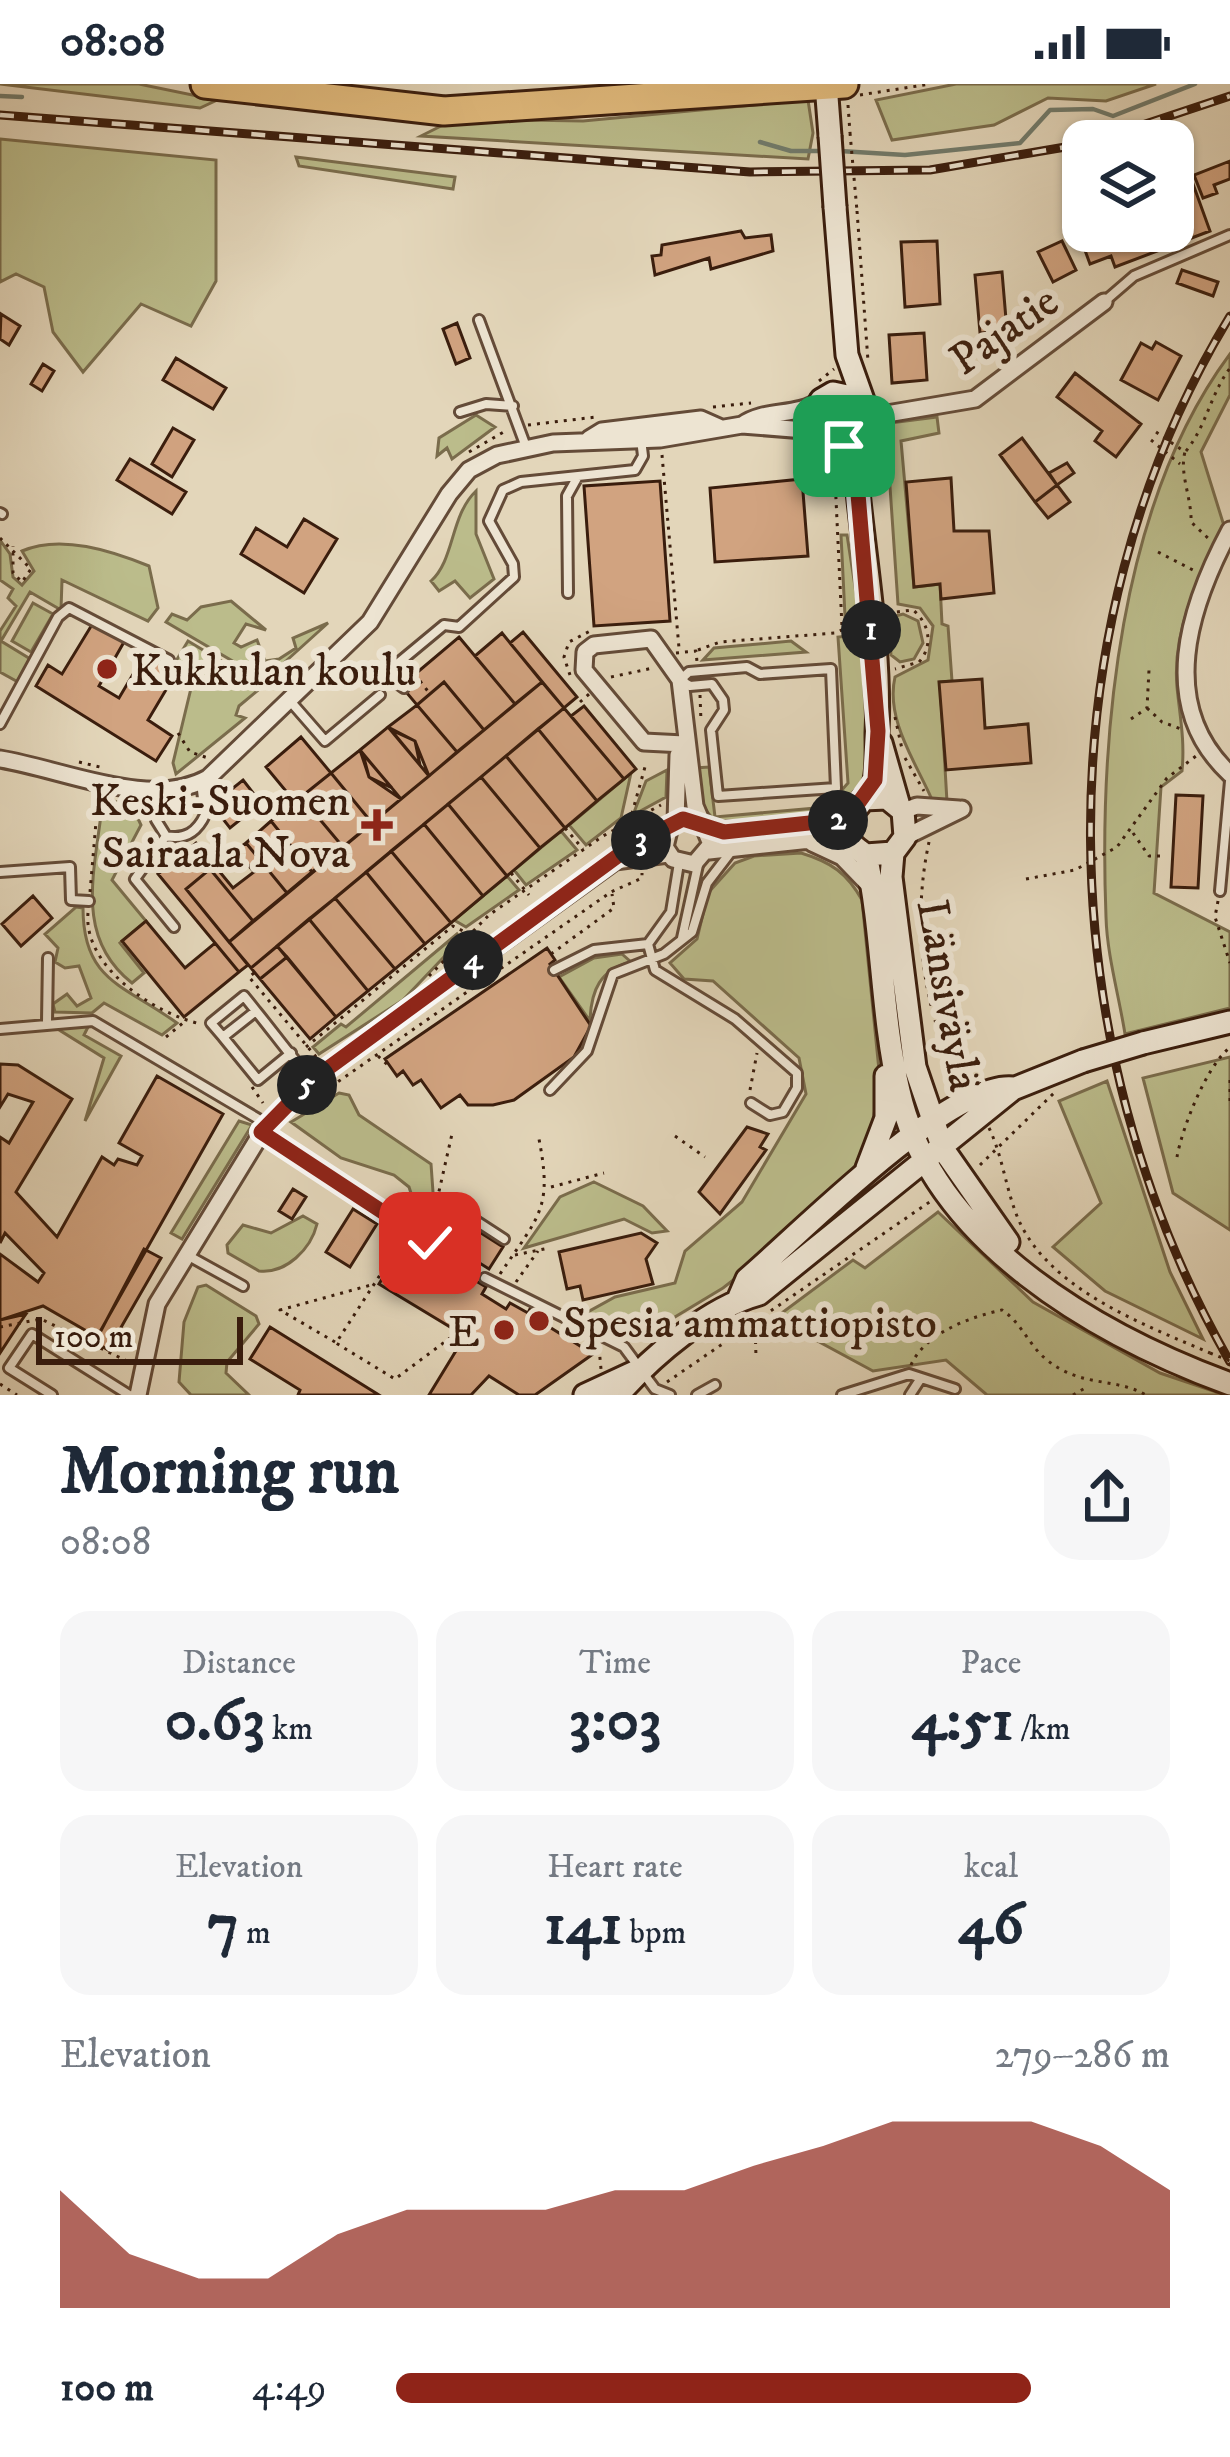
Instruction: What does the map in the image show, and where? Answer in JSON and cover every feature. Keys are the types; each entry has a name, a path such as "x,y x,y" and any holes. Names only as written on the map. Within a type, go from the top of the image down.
{"highway":[{"path":"206,84 444,111 836,88"}],"main road":[{"path":"836,88 846,208 847,355 864,418 846,480"},
{"path":"847,355 827,396 824,438 846,480 878,731 901,808 899,845 866,855 848,828 875,780 878,731"},
{"path":"827,396 864,418"},
{"path":"824,438 844,446 864,418"},
{"path":"863,799 882,796 901,808"},
{"name":"Länsiväylä","path":"899,845 891,877 915,1067 933,1121 934,1154"},
{"name":"Länsiväylä","path":"866,855 899,1092 912,1133 934,1154"},
{"path":"584,1395 640,1370 738,1300 771,1285 1013,1088 1144,1043 1228,1031"},
{"path":"863,1177 886,1118 890,1034"},
{"path":"738,1300 747,1279 912,1133 994,1088 1013,1088"},
{"path":"934,1154 957,1208 1008,1257 1102,1324 1216,1371"},
{"path":"934,1154 1034,1276"},
{"path":"618,1395 640,1370"}],"street":[{"name":"Pajatie","path":"864,418 975,399 1103,302"},
{"path":"742,425 755,416 808,409 827,396"},
{"path":"0,759 153,794 178,793 201,782 370,622 448,494 470,470 526,447 589,439 603,445 701,419 718,427 742,425 824,438"},
{"path":"1226,537 1206,574 1190,625 1185,673 1201,742 1230,778"},
{"path":"684,744 644,742 584,670 585,652 594,645 651,639 674,655 694,806 705,827 705,856"},
{"path":"674,859 664,839 673,824 678,755 684,744"},
{"path":"901,808 929,815"},
{"path":"899,845 929,815"},
{"path":"134,1395 146,1370 157,1304 264,1128 308,1076 673,824 690,818 705,827 848,828"},
{"path":"638,850 674,859 705,856 733,848 812,843 848,828"},
{"name":"Länsiväylä","path":"812,843 842,857 868,885"}],"lane":[{"path":"1103,302 1134,276 1230,235"},
{"path":"479,320 526,447"},
{"path":"460,412 486,404 513,406"},
{"path":"404,688 390,678 391,669 444,625 459,632 514,577 513,564 490,521 497,496 521,482 635,470 644,456 641,433"},
{"path":"568,593 566,496 577,476"},
{"path":"0,724 58,617 70,608 170,660"},
{"path":"747,667 760,674 831,669 836,788 722,800 711,730 721,718 719,695 712,684 680,680 698,670 747,667"},
{"path":"290,700 325,741 380,694"},
{"path":"1220,891 1223,806 1230,778"},
{"path":"153,794 156,820 166,836 178,838 200,826 206,803 201,782"},
{"path":"166,836 134,879 174,927"},
{"path":"550,1090 587,1051 613,974 650,961 697,927 707,883 733,848"},
{"path":"681,940 705,856"},
{"path":"674,859 671,912 648,944 650,961 655,970 789,1061 797,1073 796,1088 783,1112 770,1115 752,1103"},
{"path":"0,872 70,867 71,900 89,901"},
{"path":"554,970 594,950 648,944"},
{"path":"47,1022 49,958"},
{"path":"290,1053 258,1080 218,1038 212,1023 244,996 290,1053 308,1076"},
{"path":"218,1038 256,1011"},
{"path":"0,1029 93,1021 112,1028 430,1243"},
{"path":"412,1229 434,1217 464,1213 504,1239"},
{"path":"186,1254 243,1286"},
{"path":"491,1279 624,1347 655,1392 670,1395"},
{"path":"52,1395 9,1368 32,1334 134,1395"},
{"path":"842,1395 909,1375 955,1389"},
{"path":"910,1395 921,1378"},
{"path":"697,1395 715,1385 707,1395"}],"path":[{"path":"869,367 846,208 836,88 930,84"},
{"path":"1181,465 1185,452 1204,429 1211,393 1230,368"},
{"path":"1156,432 1185,452"},
{"path":"1151,440 1181,465 1192,493 1191,522 1198,533 1226,537"},
{"path":"662,456 674,655"},
{"path":"842,627 838,514 846,480"},
{"path":"0,538 14,546 31,569 22,582 13,573 14,546"},
{"path":"1159,552 1206,574"},
{"path":"881,597 883,620"},
{"path":"886,657 888,670 908,668 926,655 928,638 913,610 887,614"},
{"path":"580,702 614,674 674,655 720,642 835,633 860,622"},
{"path":"696,651 698,670"},
{"path":"1026,879 1092,862 1132,831 1167,778 1201,742 1162,722 1147,708 1149,670"},
{"path":"565,683 572,677"},
{"path":"419,681 430,694"},
{"path":"700,685 702,738"},
{"path":"892,703 904,755 929,815 920,890 929,997 940,1040 965,1089"},
{"path":"1131,718 1147,708"},
{"path":"178,733 190,752 210,758"},
{"path":"303,1106 611,892 642,878 638,850 625,827 645,766"},
{"path":"100,780 87,924 95,950 141,995 185,1021 200,1023 218,1038"},
{"path":"422,984 468,933 583,849 669,798"},
{"path":"653,802 657,808"},
{"path":"565,827 583,849"},
{"path":"1132,831 1149,856 1162,856"},
{"path":"511,873 527,892"},
{"path":"1220,891 1215,917 1230,963"},
{"path":"551,954 614,908 611,892"},
{"path":"306,1047 453,926 468,933"},
{"path":"254,973 249,977 306,1047 323,1059 308,1076"},
{"path":"166,1037 185,1021"},
{"path":"1228,1031 1230,1057"},
{"path":"752,1103 749,1078 760,1047"},
{"path":"1178,1157 1184,1118 1202,1097 1217,1058 1228,1049"},
{"path":"377,1054 390,1067"},
{"path":"1230,1080 1230,1101"},
{"path":"251,1084 266,1106 275,1097"},
{"path":"980,1165 1063,1086"},
{"path":"984,1119 998,1147 1014,1208 1034,1244 1129,1318 1216,1371 1230,1361"},
{"path":"434,1217 452,1134"},
{"path":"430,1243 491,1279 513,1255 549,1187 538,1134"},
{"path":"675,1136 705,1157"},
{"path":"549,1187 604,1173"},
{"path":"672,1378 931,1201"},
{"path":"336,1343 412,1229"},
{"path":"513,1255 549,1248"},
{"path":"512,1288 538,1250"},
{"path":"373,1285 280,1310 395,1379 450,1338"},
{"path":"912,1359 960,1324 1002,1310 1045,1359 1090,1384 1133,1388 1146,1395"},
{"path":"0,1327 40,1319 146,1370"},
{"path":"755,1321 755,1358"},
{"path":"597,1334 602,1371"},
{"path":"0,1384 17,1395"},
{"path":"1073,1395 1090,1384"}],"green space":[{"path":"0,84 139,84 217,100 200,108"},
{"path":"956,84 1156,84 1106,101 1048,98 994,125 892,140 876,100"},
{"path":"808,100 813,133 808,159 421,136 455,119 583,121"},
{"path":"0,139 216,160 216,281 191,326 141,304 83,372 53,332 44,287 16,274 0,282"},
{"path":"296,157 455,177 453,189 299,166"},
{"path":"1230,354 1230,395 1201,452 1225,529 1197,585 1179,645 1182,771 1161,787 1154,893 1230,932 1230,1008 1125,1034 1107,931 1105,847 1113,699 1124,624 1140,550 1163,479 1193,414"},
{"path":"476,415 495,427 452,459 447,448 437,456 439,438"},
{"path":"937,417 939,433 901,441 914,587 940,584 942,624 948,626 952,681 940,682 947,802 933,802 894,709 895,677 928,660 933,626 920,608 898,604 889,472 874,470 890,423"},
{"path":"476,491 476,534 494,579 470,598 455,581 439,591 431,581"},
{"path":"841,535 847,535 859,612 845,616"},
{"path":"0,540 10,554 13,577 22,585 34,571 22,551 37,546 86,546 149,566 158,608 148,621 62,580 61,610 30,592 1,641 32,660 18,682 0,672 0,631 16,606 8,598 13,589 0,580"},
{"path":"231,601 266,630 246,624 234,643 241,647 257,640 265,661 279,659 296,648 293,638 328,623 265,680 166,622 172,614 187,620 201,607"},
{"path":"33,603 53,614 31,652 12,641"},
{"path":"903,614 918,621 923,643 914,659 900,662 891,655 888,618"},
{"path":"861,635 868,763 864,783 839,815 726,827 717,822 702,803 695,768 709,767 715,817 827,807 848,783 838,637"},
{"path":"188,641 263,686 239,706 236,715 245,718 176,774 173,763 193,680 176,661"},
{"path":"791,641 806,652 703,660 714,648"},
{"path":"667,770 666,797 633,815 646,781"},
{"path":"631,773 621,818 586,845 569,825"},
{"path":"103,797 133,808 141,825 112,880 146,921 120,943 144,973 132,983 113,964 94,921 93,873"},
{"path":"561,831 577,850 526,885 514,870"},
{"path":"801,853 837,870 862,900 880,1080 868,1149 818,1214 723,1288 635,1341 597,1325 586,1313 615,1297 675,1283 685,1251 742,1202 806,1094 799,1058 713,981 684,979 670,963 697,939 708,893 735,863 754,856"},
{"path":"507,876 519,890 466,927 454,920"},
{"path":"76,907 83,908 90,952 99,967 177,1023 162,1035 104,1003 92,1013 55,1012 53,1004 67,994 77,1006 91,998 79,966 65,968 55,962 58,948 45,934"},
{"path":"457,934 461,939 403,1000 319,1054 313,1047 341,1024 346,1027"},
{"path":"622,954 631,962 612,970 599,983 590,1021 559,977 594,958"},
{"path":"89,1025 84,1035 121,1056 85,1121 104,1058 56,1028"},
{"path":"1230,1057 1230,1230 1173,1193 1143,1078"},
{"path":"1107,1081 1170,1272 1203,1339 1105,1291 1053,1247 1101,1203 1059,1101"},
{"path":"339,1093 349,1095 359,1115 431,1164 433,1192 427,1213 418,1215 409,1187 394,1175 341,1158 291,1122"},
{"path":"239,1121 252,1125 182,1239 171,1233"},
{"path":"594,1182 643,1206 667,1231 652,1233 624,1219 524,1248 560,1197"},
{"path":"938,1212 1033,1302 1160,1373 1225,1395 987,1395 946,1360 873,1371 775,1318 853,1260 865,1268"},
{"path":"303,1216 317,1224 303,1251 288,1264 259,1271 228,1253 227,1245 243,1225 271,1233"},
{"path":"206,1285 256,1316 259,1324 227,1362 226,1373 249,1395 191,1395 179,1382 184,1322 198,1287"}],"building":[{"path":"1230,161 1230,179 1214,185 1217,193 1203,198 1194,175"},
{"path":"1194,187 1210,231 1194,237"},
{"path":"741,231 745,238 771,235 773,251 711,269 709,258 655,275 652,256 661,255 662,245"},
{"path":"937,241 940,304 905,307 901,242"},
{"path":"1062,241 1062,252 1067,252 1076,270 1053,282 1038,252"},
{"path":"1086,252 1155,252 1115,267 1111,256 1090,264"},
{"path":"1182,270 1218,282 1213,296 1177,283"},
{"path":"1002,272 1007,331 980,333 975,275"},
{"path":"1,314 20,326 9,345 0,339"},
{"path":"457,323 470,358 456,364 443,329"},
{"path":"924,333 927,380 892,383 889,335"},
{"path":"1156,342 1181,356 1158,400 1121,380 1141,343 1152,349"},
{"path":"176,358 226,388 213,409 163,380"},
{"path":"43,364 54,371 42,391 31,384"},
{"path":"1075,373 1141,424 1116,457 1095,441 1102,431 1057,397"},
{"path":"173,428 194,440 172,477 152,464"},
{"path":"1022,438 1057,485 1035,502 1000,455"},
{"path":"130,459 186,492 172,514 117,480"},
{"path":"1067,463 1074,473 1057,485 1049,473"},
{"path":"951,478 954,531 989,531 994,593 941,599 940,584 914,587 906,482"},
{"path":"802,479 808,556 715,562 710,488"},
{"path":"660,481 670,621 594,626 584,486"},
{"path":"1057,485 1070,502 1048,518 1035,502"},
{"path":"304,519 337,539 304,593 241,554 256,528 287,547"},
{"path":"93,623 124,642 99,686 119,698 145,654 176,673 148,720 172,736 156,761 36,686 48,665 62,674"},
{"path":"523,632 577,697 564,708 510,643"},
{"path":"502,633 542,682 515,704 475,656"},
{"path":"459,637 515,704 484,730 444,682 417,705 401,686"},
{"path":"982,679 985,728 1028,724 1031,763 946,770 939,682"},
{"path":"444,682 484,730 457,752 417,705"},
{"name":"Keski-Suomen Sairaala Nova","path":"542,682 564,708 251,968 229,942"},
{"path":"417,705 457,752 429,776 415,741 388,727"},
{"path":"584,706 636,769 624,779 571,716"},
{"path":"564,708 624,779 597,801 538,729"},
{"path":"388,727 429,776 401,799 360,750"},
{"path":"538,729 597,801 565,828 506,756"},
{"path":"391,730 415,741 420,765"},
{"path":"301,737 331,773 301,797 343,847 312,872 271,821 295,802 266,767"},
{"path":"360,750 369,777 401,799 372,823 331,773"},
{"path":"363,754 392,788 369,777"},
{"path":"506,756 565,828 540,848 481,777"},
{"path":"331,773 372,823 343,847 301,797"},
{"path":"481,777 540,848 507,876 448,804"},
{"path":"243,780 261,803 230,828 212,805"},
{"path":"1176,795 1203,796 1198,888 1171,887"},
{"path":"448,804 507,876 483,896 424,824"},
{"path":"271,821 312,872 287,893 246,843"},
{"path":"424,824 483,896 451,923 391,851"},
{"path":"196,843 233,888 254,872 236,850 246,843 287,893 253,921 210,869 186,889 248,965 239,972 158,874"},
{"path":"391,851 451,923 425,944 366,872"},
{"path":"210,869 253,921 229,942 186,889"},
{"path":"366,872 425,944 395,969 335,898"},
{"path":"33,896 52,918 21,946 2,924"},
{"path":"335,898 395,969 368,991 309,919"},
{"path":"309,919 368,991 336,1017 277,946"},
{"path":"146,921 185,968 215,943 239,972 184,1017 122,941"},
{"path":"277,946 287,957 260,979 251,968"},
{"path":"547,948 555,960 550,964 591,1026 574,1057 514,1100 493,1105 468,1105 460,1095 441,1108 421,1080 413,1085 403,1071 397,1076 385,1059"},
{"path":"287,957 336,1017 310,1039 260,979"},
{"path":"0,1064 18,1065 72,1099 16,1192 57,1237 102,1157 114,1165 118,1159 137,1165 142,1156 119,1143 157,1076 223,1114 97,1337 43,1306 0,1320 0,1254 38,1282 44,1273 5,1233 0,1243 0,1137 9,1143 33,1102 8,1094 0,1107"},
{"path":"747,1127 768,1134 760,1147 766,1150 720,1214 699,1192"},
{"path":"293,1189 306,1197 292,1219 279,1211"},
{"path":"353,1209 377,1224 350,1267 326,1252"},
{"path":"459,1219 503,1247 489,1269 445,1241"},
{"path":"641,1233 657,1243 646,1259 653,1284 583,1300 580,1286 567,1289 559,1252"},
{"path":"144,1249 161,1258 108,1350 95,1342"},
{"name":"E","path":"396,1256 410,1264 414,1257 422,1259 414,1267 449,1289 456,1277 469,1285 476,1281 486,1287 482,1294 506,1309 510,1303 528,1313 531,1307 547,1317 543,1323 593,1354 535,1395 519,1395 489,1376 471,1395 429,1395 465,1336 379,1284"},
{"path":"26,1314 19,1324 0,1353 0,1320"},
{"path":"270,1327 379,1395 298,1395 300,1390 250,1359"}],"waterway":[{"path":"840,151 905,155 1020,143 1050,110 1093,109 1113,116 1195,84"},
{"path":"0,96 22,97"},
{"path":"760,142 791,151 822,151"}],"railway":[{"path":"1157,120 1230,96"},
{"path":"0,115 750,172 930,170 1062,148"},
{"path":"1230,316 1168,438 1124,568 1098,702 1090,839 1100,975 1127,1110 1170,1239 1230,1362"}],"place":[{"name":"Kukkulan koulu","path":"107,669"},
{"name":"Keski-Suomen Sairaala Nova","path":"377,825"},
{"name":"Spesia ammattiopisto","path":"539,1321"},
{"name":"E","path":"504,1330"}],"route":[{"path":"430,1243 261,1132 312,1080 437,993 476,958 634,844 690,818 708,830 724,832 847,819 875,780 878,731 857,482 842,466 832,444 844,446"}]}
